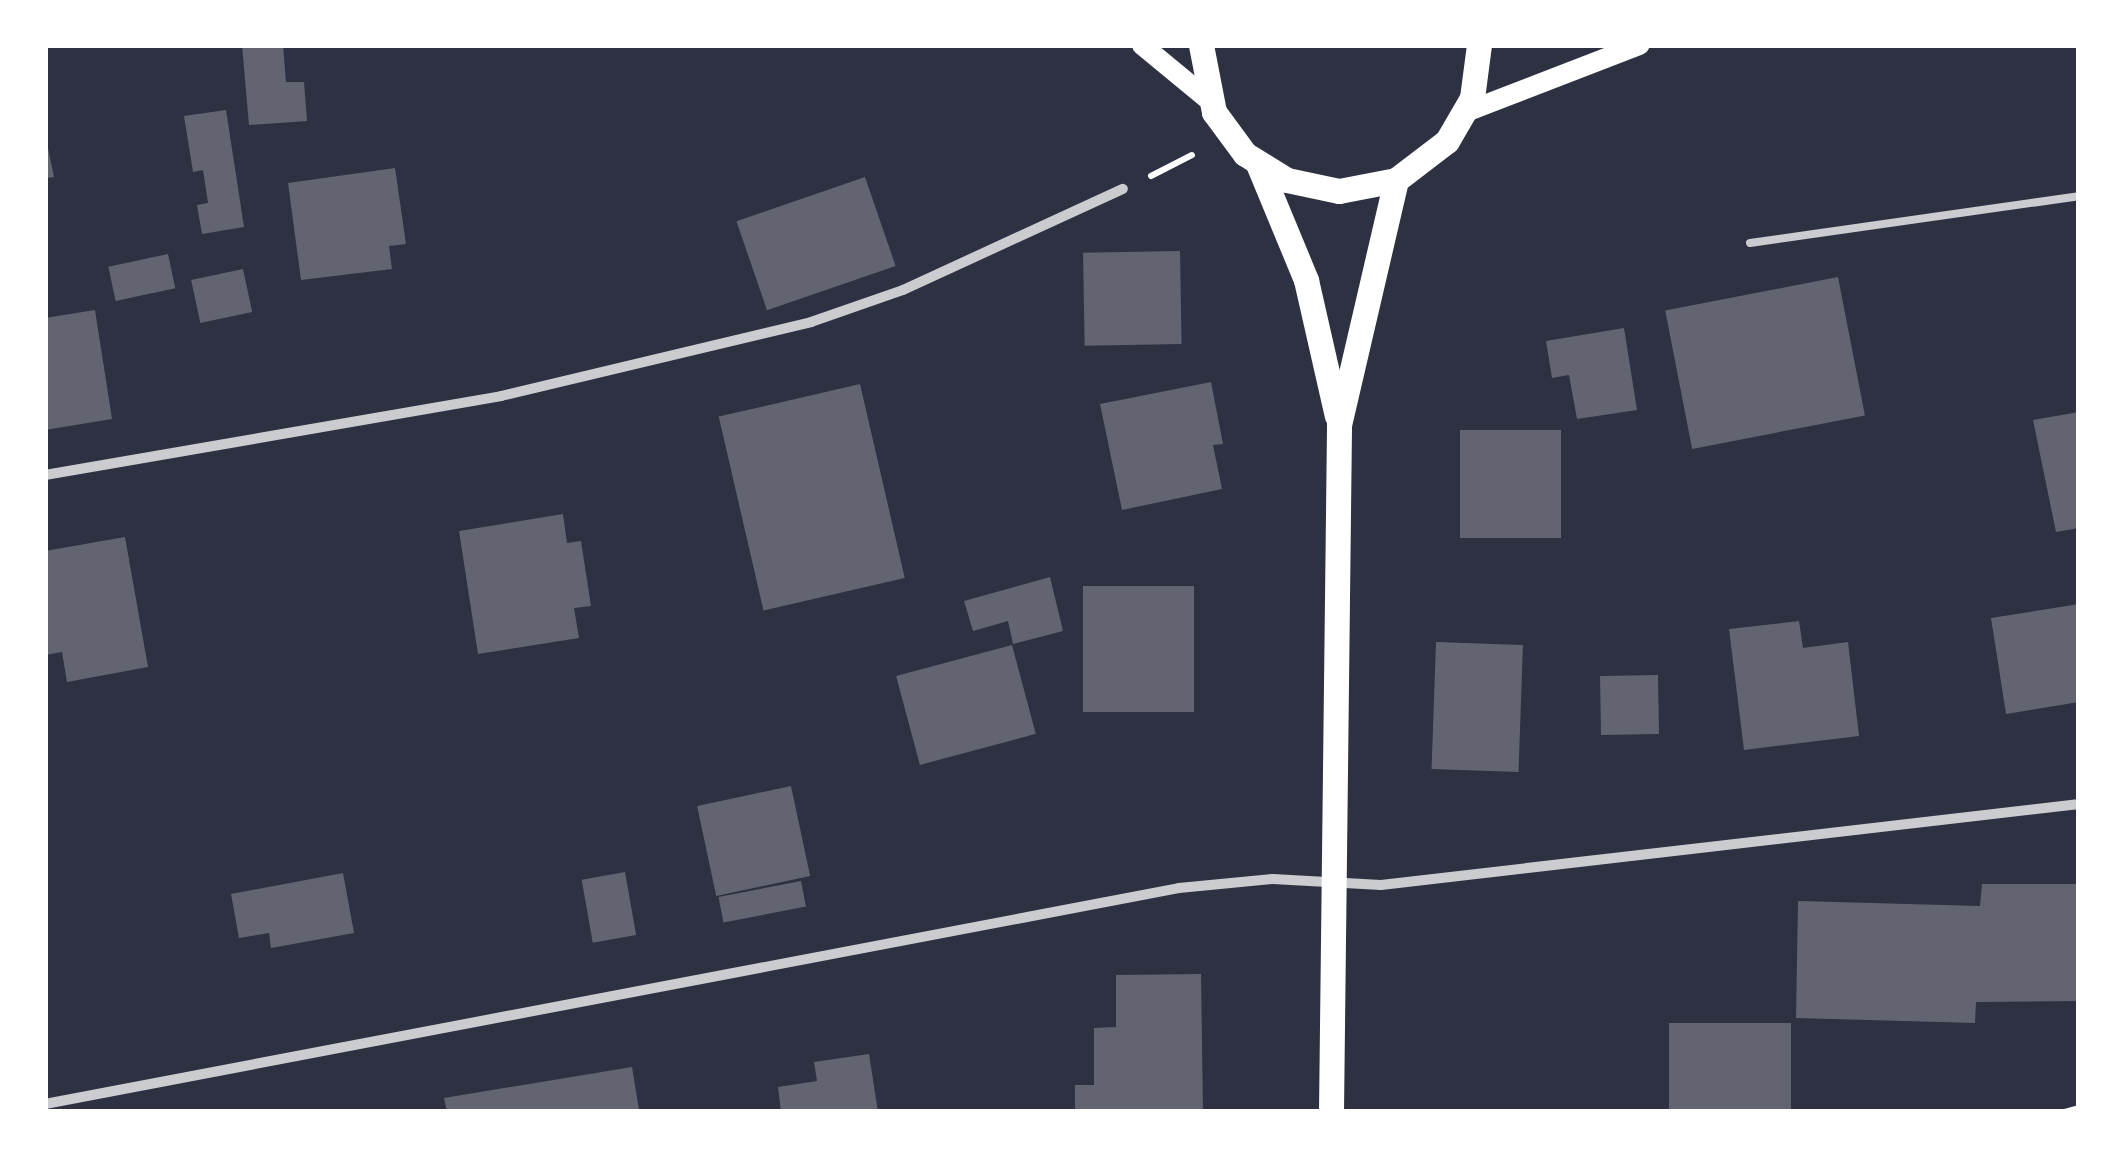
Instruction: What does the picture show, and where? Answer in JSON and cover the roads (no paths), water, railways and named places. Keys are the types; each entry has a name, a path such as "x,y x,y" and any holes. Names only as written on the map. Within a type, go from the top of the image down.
{"main road":[{"path":"1142,45 1210,101"},
{"path":"1200,45 1210,101 1227,134 1258,164 1321,190 1396,180 1435,153 1466,112 1479,45"},
{"path":"1466,112 1640,45"},
{"path":"1258,164 1306,280 1339,425"},
{"path":"1330,1112 1339,425 1396,180"}],"street":[{"path":"45,475 500,396 811,322 902,290 1123,189"},
{"path":"45,1104 1121,897 1272,880 1381,885 2079,804"}],"lane":[{"path":"1750,244 2079,196"}]}
